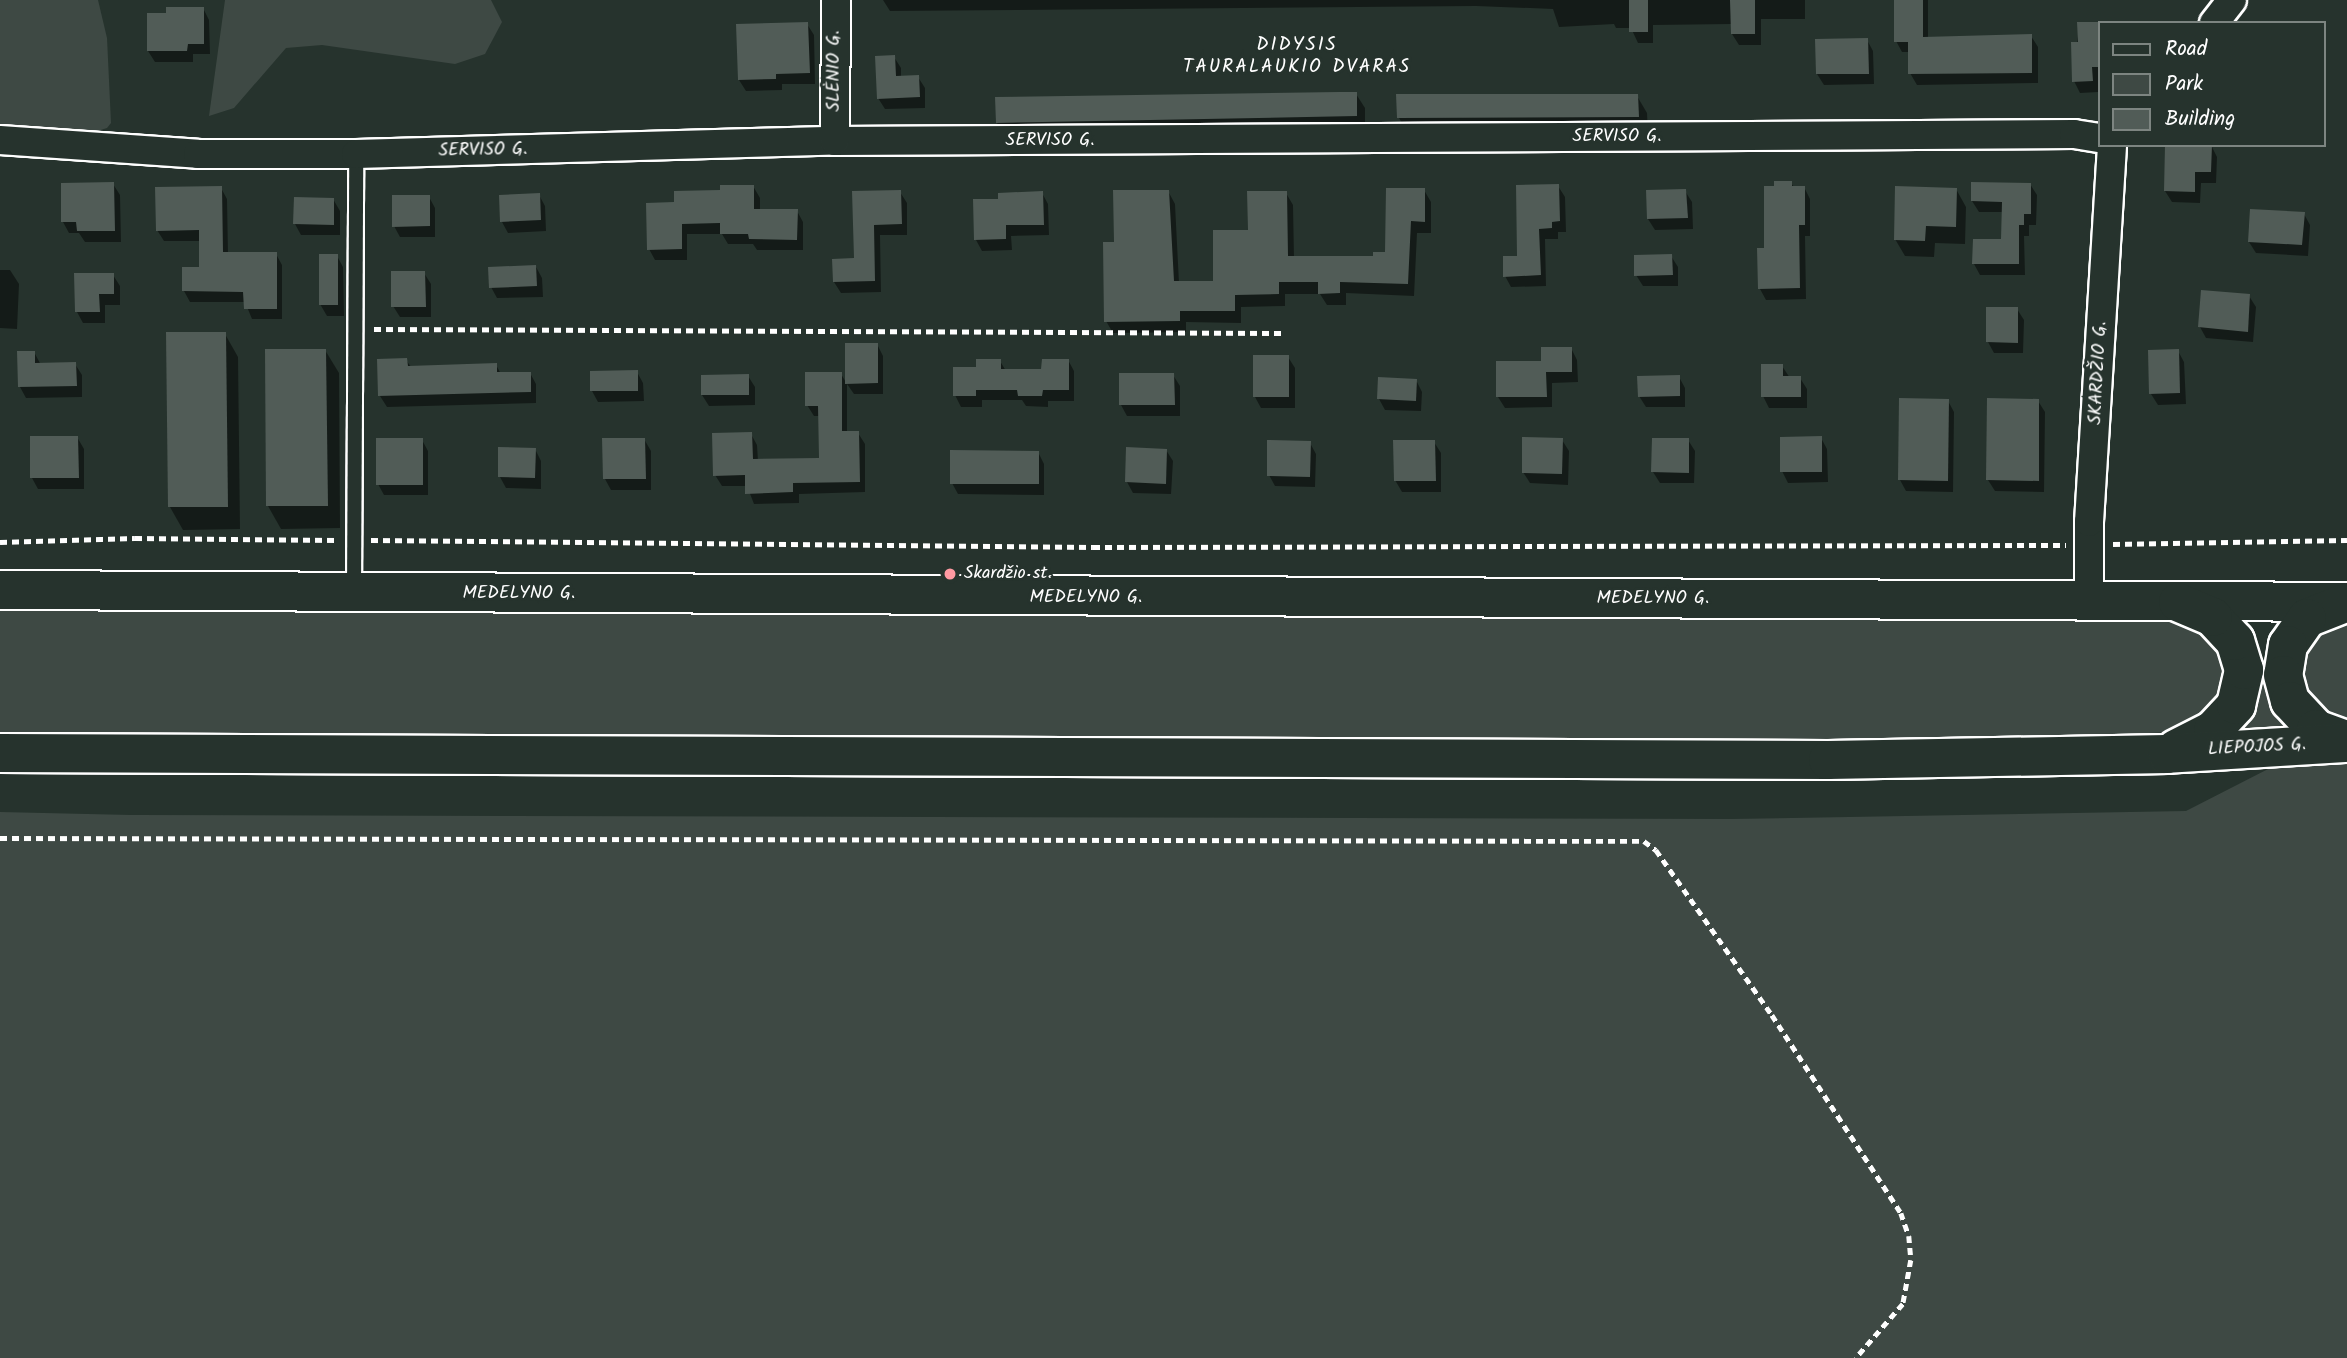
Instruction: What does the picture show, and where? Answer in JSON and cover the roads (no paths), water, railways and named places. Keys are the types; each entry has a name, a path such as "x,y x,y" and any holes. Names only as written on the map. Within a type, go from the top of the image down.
{"main road":[{"name":"MEDELYNO G.","path":"0,590 2173,600"},
{"path":"2173,600 2347,602"},
{"path":"0,753 1814,760 2168,754 2213,730 2236,705 2244,670 2235,641 2213,617 2173,600"},
{"path":"2347,602 2307,618 2288,645 2283,676 2290,701 2316,729 2347,741"},
{"name":"LIEPOJOS G.","path":"2168,754 2347,741"}],"street":[{"name":"SLĖNIO G.","path":"835,0 835,141"},
{"path":"2216,21 2232,0"},
{"name":"SERVISO G.","path":"0,140 198,153 356,153 835,141 2074,134 2098,138"},
{"name":"SKARDŽIO G.","path":"2089,600 2112,147"}],"lane":[{"path":"354,592 356,153"}],"place":[{"name":"Skardžio st.","path":"950,574"}],"district":[{"name":"DIDYSIS TAURALAUKIO DVARAS","path":"1297,57"}]}
